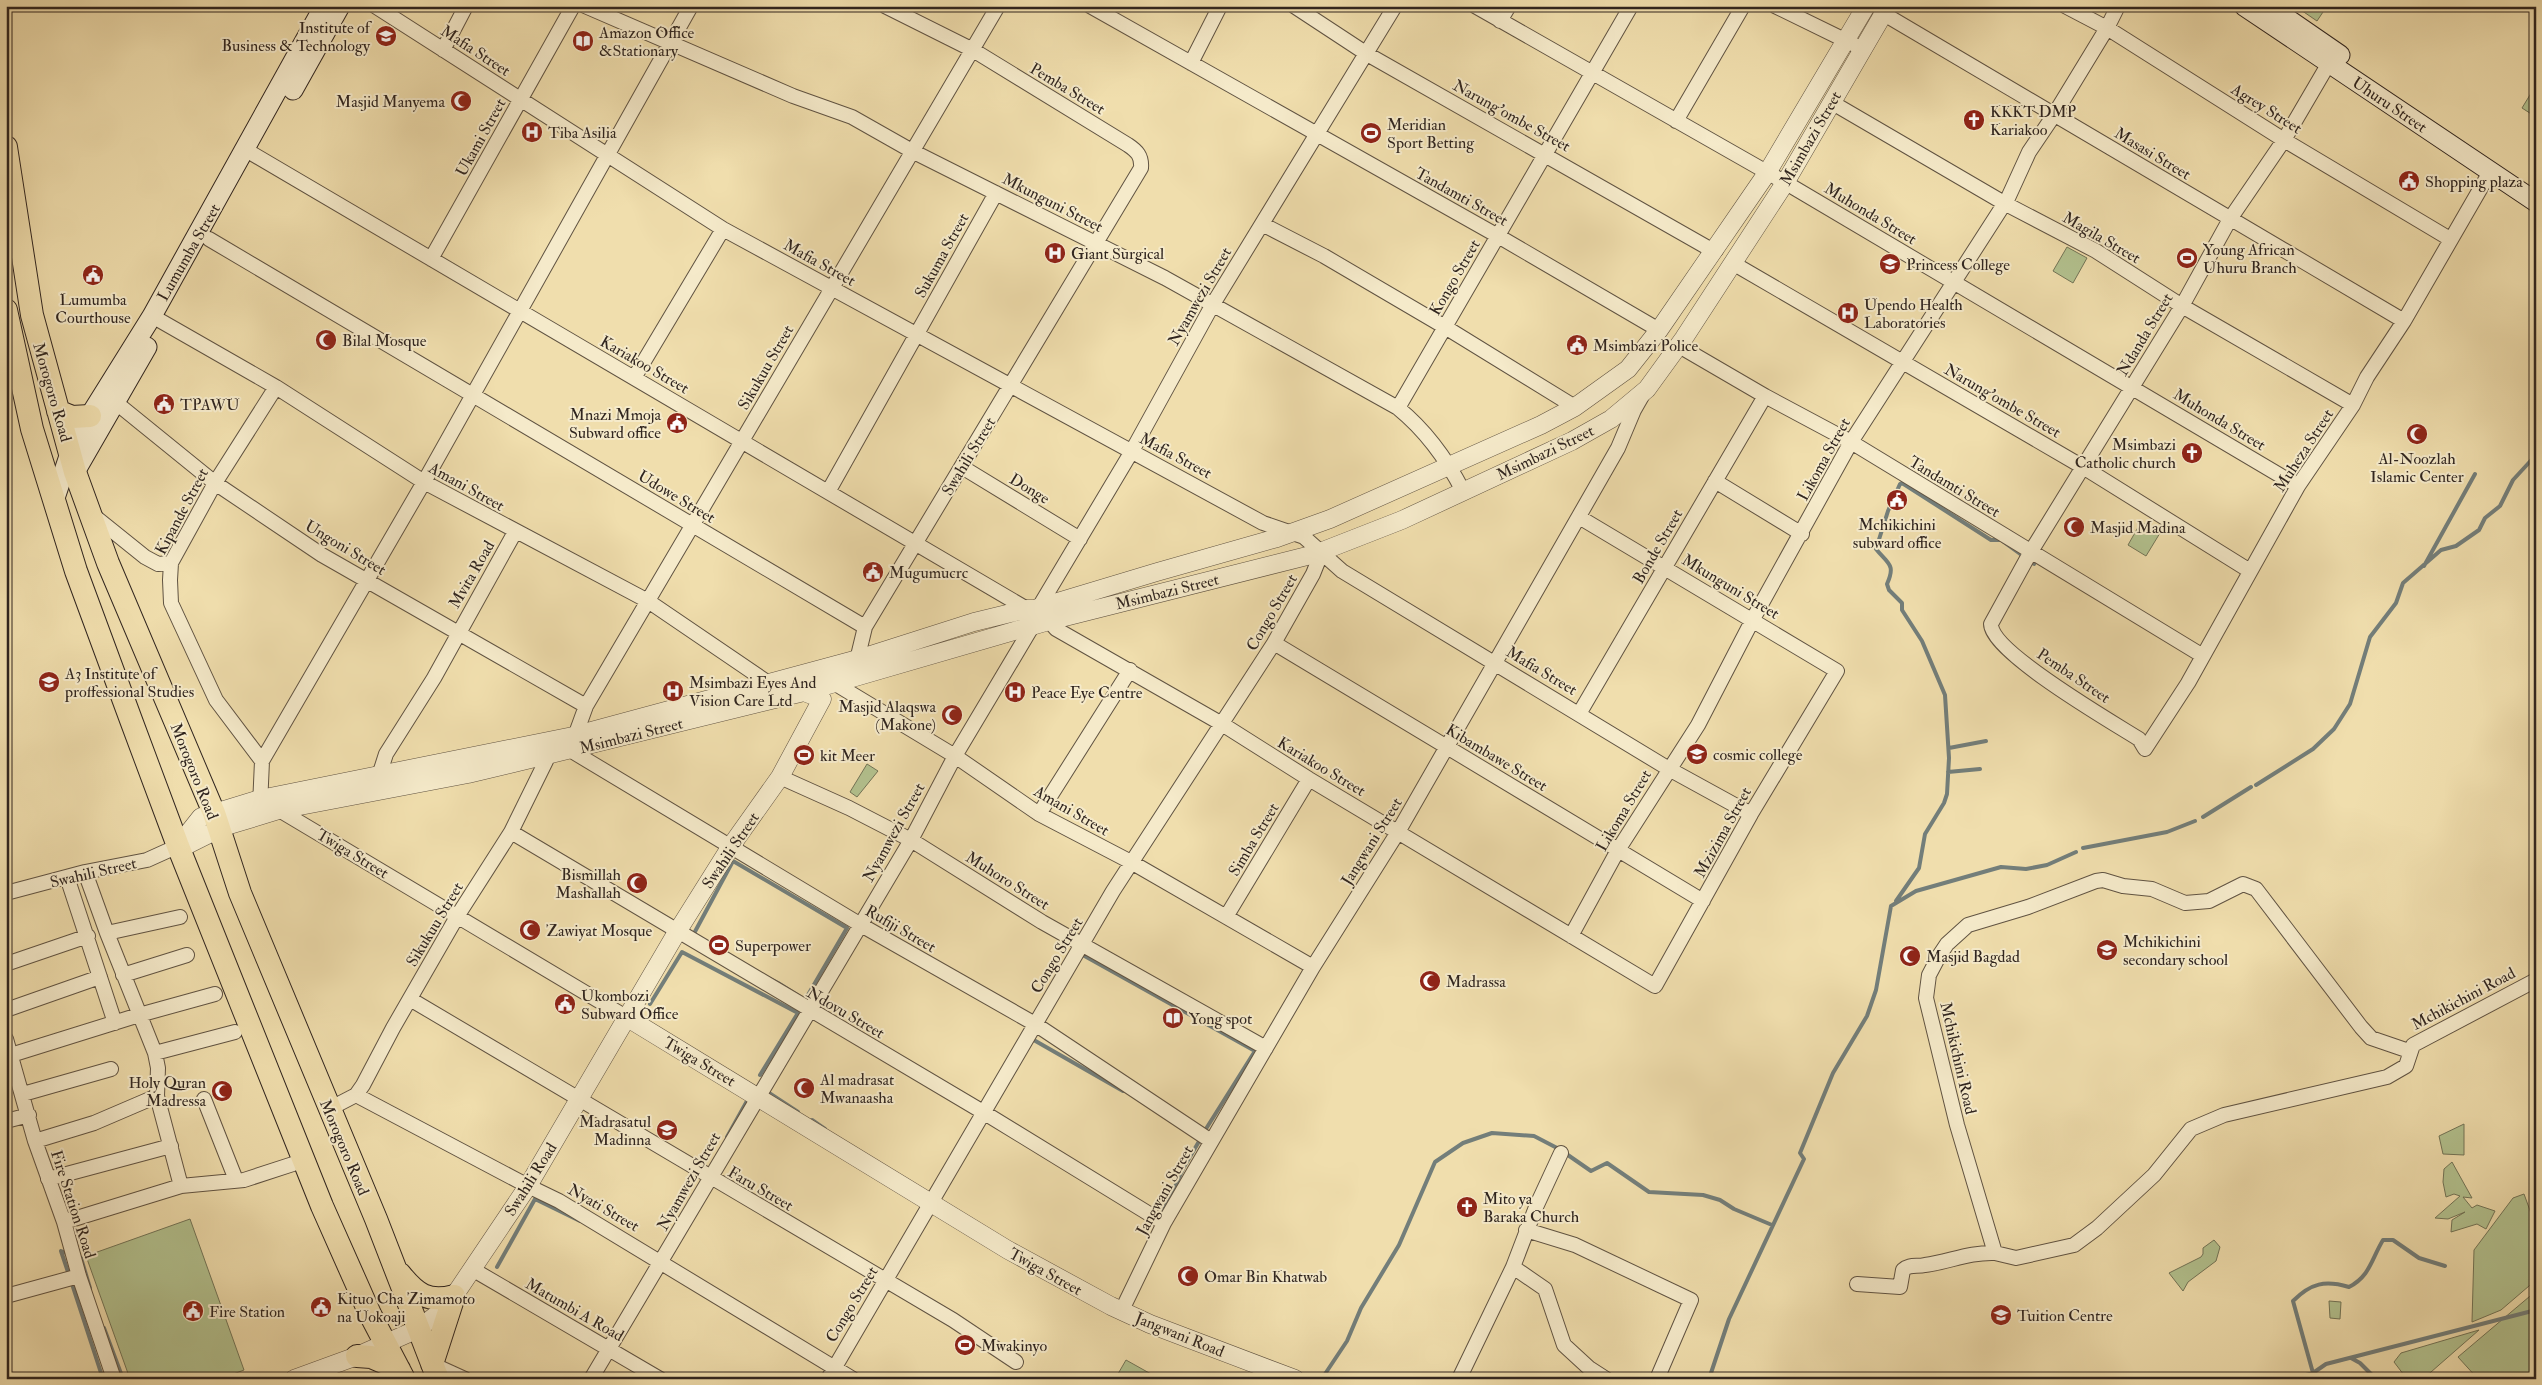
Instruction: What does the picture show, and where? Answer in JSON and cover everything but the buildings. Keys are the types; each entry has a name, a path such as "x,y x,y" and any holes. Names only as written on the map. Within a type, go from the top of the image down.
{"highway":[{"name":"Morogoro Road","path":"6,147 32,315 72,462 89,513 216,821 240,893 330,1109 435,1371"},
{"name":"Morogoro Road","path":"6,310 32,428 83,590 178,846 289,1125 370,1314 384,1344 402,1374"},
{"path":"58,411 72,417 90,416"},
{"path":"394,1267 414,1289 430,1299 439,1300 454,1296 435,1371"},
{"path":"370,1314 365,1342 357,1356 372,1357 402,1374"}],"main road":[{"name":"Lumumba Street","path":"157,318 208,239 324,6"},
{"name":"Lumumba Street","path":"55,498 72,462 251,153 340,6"},
{"name":"Uhuru Street","path":"2244,6 2536,202"},
{"name":"Uhuru Street","path":"2269,6 2536,188"},
{"name":"Lumumba Street","path":"72,462 74,441 90,416 110,398"}],"street":[{"name":"Mafia Street","path":"375,6 723,229 1263,524 1304,537 1317,553 1342,571 1669,769 1751,814"},
{"path":"443,50 466,6"},
{"name":"Ukami Street","path":"431,259 573,6"},
{"name":"Mkunguni Street","path":"585,6 793,96 852,117 912,151 1213,304 1398,408 1412,420 1448,466 1463,491"},
{"path":"261,807 262,760 365,580 424,482 471,394 608,156 691,6"},
{"name":"Pemba Street","path":"885,6 973,50 1128,145 1140,155 1141,168 1094,243"},
{"name":"Sikukuu Street","path":"572,743 586,706 998,6"},
{"name":"Tandamti Street","path":"1090,6 1498,236 1660,330"},
{"path":"1191,63 1220,6"},
{"name":"Narung'ombe Street","path":"1294,6 1367,54 1710,249 1716,250"},
{"name":"Nyamwezi Street","path":"1038,612 1132,451 1213,304 1395,6"},
{"name":"Muhonda Street","path":"1475,6 1785,183 2298,486"},
{"path":"1500,21 1509,6"},
{"name":"Kongo Street","path":"1398,408 1631,6"},
{"path":"1676,121 1743,6"},
{"path":"1775,6 1863,49"},
{"name":"Msimbazi Street","path":"1038,612 1330,519 1541,425 1575,407 1628,369 1660,330 1767,173 1866,6"},
{"name":"Agrey Street","path":"2065,6 2107,28 2284,140 2450,239"},
{"name":"Likoma Street","path":"1571,936 1618,850 1689,741 1753,619 1802,534 1851,442 2004,203 2029,152 2054,115 2107,28 2118,6"},
{"name":"Msimbazi Street","path":"178,846 201,817 216,821 261,807 376,783 468,774 546,748 804,692 834,683 860,667 974,622 1038,612 1317,553 1402,520 1572,441 1611,419 1647,389 1684,338 1785,183 1886,10"},
{"name":"Masasi Street","path":"1886,10 2054,115 2404,321"},
{"name":"Ndanda Street","path":"1991,624 2030,553 2182,306 2230,219 2284,140 2329,63"},
{"name":"Magila Street","path":"1831,102 2004,203 2096,250 2182,306 2353,405"},
{"name":"Kariakoo Street","path":"251,153 916,544 1038,612 1056,629 1222,724 1309,779 1655,986"},
{"name":"Muheza Street","path":"2145,749 2157,734 2203,656 2298,486 2353,405 2367,377 2404,321 2490,172"},
{"name":"Sukuma Street","path":"828,492 996,193"},
{"path":"1262,224 1324,256 1445,327 1575,407"},
{"path":"634,378 723,229"},
{"name":"Udowe Street","path":"208,239 864,627"},
{"name":"Swahili Street","path":"860,667 864,627 916,544 1094,243"},
{"name":"Narung'ombe Street","path":"1736,265 2083,467 2250,571"},
{"name":"Amani Street","path":"157,318 276,388 424,482 648,601 767,682"},
{"name":"Tandamti Street","path":"1686,350 1765,396 1851,442 2030,553 2203,656"},
{"name":"Kipande Street","path":"262,760 216,700 212,692 171,603 171,563 215,483 276,388"},
{"name":"Jangwani Street","path":"1122,1310 1164,1223 1313,967 1398,832 1448,747 1618,448 1634,410 1647,389"},
{"name":"Bonde Street","path":"1579,714 1765,396"},
{"name":"Ungoni Street","path":"110,398 215,483 322,555 586,706"},
{"name":"Donge","path":"962,467 1080,539"},
{"path":"1715,481 1802,534"},
{"path":"89,513 145,558 158,564 171,563"},
{"name":"Mkunguni Street","path":"1579,516 1837,671"},
{"name":"Mvita Road","path":"376,783 386,754 434,678 457,633 515,532"},
{"name":"Congo Street","path":"831,1373 1131,862 1274,643 1313,574 1319,560 1317,553"},
{"name":"Msimbazi Street","path":"572,743 767,682 828,666 860,667 1032,627 1038,612"},
{"name":"Pemba Street","path":"1991,624 1991,631 1996,637 2024,663 2064,693 2139,739 2145,749"},
{"name":"Nyamwezi Street","path":"591,1379 861,925 910,840 955,756 1032,627"},
{"name":"Kibambawe Street","path":"1274,643 1703,901"},
{"path":"828,666 834,683"},
{"path":"1039,814 1130,670"},
{"name":"Mzizima Street","path":"1655,986 1751,814 1837,671"},
{"name":"Amani Street","path":"834,683 955,756 1039,814 1131,862 1313,967"},
{"name":"Swahili Street","path":"626,1017 731,846 780,777 822,699 804,692"},
{"name":"Rufiji Street","path":"572,743 731,846 861,925 1035,1024 1211,1141"},
{"name":"Sikukuu Street","path":"356,1095 458,915 511,832 546,748"},
{"name":"Muhoro Street","path":"780,777 849,808 910,840 1042,922 1266,1048"},
{"name":"Simba Street","path":"1226,917 1309,779"},
{"name":"Msimbazi Street","path":"261,807 279,810 376,783"},
{"name":"Twiga Street","path":"279,810 458,915 758,1096 1008,1250 1122,1310"},
{"name":"Ndovu Street","path":"511,832 983,1112 1164,1223"},
{"name":"Swahili Street","path":"6,893 85,872 146,860 178,846"},
{"path":"85,872 123,975 155,1053 158,1068 157,1096 180,1186"},
{"path":"67,877 88,936 115,1024"},
{"name":"Mchikichini Road","path":"2409,1051 2372,1038 2361,1027 2256,889 2242,884 2209,901 2185,903 2152,888 2123,886 2103,880 2057,894 2028,907 1968,925 1947,944 1929,975 1926,998 1957,1125 1995,1253 2016,1258 2074,1245 2097,1228 2154,1175 2192,1129 2224,1115 2387,1077 2406,1066 2412,1045 2536,980"},
{"path":"107,933 180,917"},
{"path":"6,964 88,936"},
{"path":"123,975 186,955"},
{"path":"6,1010 100,977"},
{"path":"11,1055 115,1024 139,1014 215,994"},
{"name":"Faru Street","path":"410,999 885,1282 953,1320 1016,1362"},
{"name":"Swahili Road","path":"294,1379 357,1356 418,1329 440,1312 454,1296 528,1186 626,1017"},
{"path":"155,1053 235,1032"},
{"name":"Fire Station Road","path":"6,1039 48,1180 64,1222 79,1276 114,1379"},
{"path":"23,1094 112,1069"},
{"path":"330,1109 356,1095"},
{"name":"Nyati Street","path":"356,1095 559,1201 662,1261 831,1373 853,1379"},
{"path":"36,1141 94,1123 157,1096"},
{"path":"204,1099 236,1180"},
{"path":"6,1121 29,1115"},
{"path":"48,1180 170,1146"},
{"path":"1459,1379 1513,1267 1526,1230 1561,1153"},
{"path":"64,1222 180,1186 244,1180 293,1164"},
{"path":"1526,1230 1575,1245 1691,1300 1657,1379"},
{"path":"1857,1284 1900,1287 1902,1270 1906,1267 1925,1266 1956,1257 1995,1253"},
{"path":"1513,1267 1545,1289 1564,1345 1589,1368 1606,1379"},
{"name":"Matumbi A Road","path":"472,1269 660,1379"},
{"path":"6,1296 79,1276"},
{"name":"Jangwani Road","path":"1122,1310 1150,1324 1295,1379"},
{"path":"435,1371 465,1379"}],"green space":[{"path":"2295,6 2327,6 2317,21"},
{"path":"2536,85 2536,117 2522,108"},
{"path":"2067,247 2087,258 2073,283 2053,271"},
{"path":"2141,522 2160,533 2146,556 2128,545"},
{"path":"867,764 878,771 857,797 850,792"},
{"path":"2464,1124 2464,1155 2443,1154 2439,1136"},
{"path":"2452,1162 2472,1198 2463,1197 2472,1208 2477,1205 2495,1211 2486,1229 2477,1224 2451,1232 2452,1220 2465,1212 2448,1219 2435,1218 2460,1196 2454,1194 2446,1197 2443,1182 2444,1169"},
{"path":"2524,1194 2536,1227 2536,1280 2501,1310 2472,1322 2474,1250 2513,1198"},
{"path":"190,1219 244,1370 220,1379 130,1379 86,1256"},
{"path":"2214,1240 2220,1247 2216,1261 2188,1282 2183,1291 2169,1273 2201,1257 2203,1248"},
{"path":"2536,1291 2536,1379 2478,1379 2458,1357"},
{"path":"2329,1301 2341,1302 2340,1319 2330,1318"},
{"path":"2479,1330 2423,1379 2407,1379 2394,1362 2401,1353"},
{"path":"1126,1360 1160,1379 1115,1379"}],"waterway":[{"path":"2256,785 2313,749 2334,729 2350,704 2370,637 2396,603 2403,583 2441,550 2456,546 2479,530 2485,518 2500,506 2513,480 2536,455"},
{"path":"2424,566 2475,474"},
{"path":"1896,901 1919,868 1925,834 1944,803 1947,794 1949,758 1945,695 1922,641 1902,610 1902,603 1889,590 1887,584 1891,568 1876,549 1888,511 1900,484 1902,483 1991,540 2001,540 2034,564"},
{"path":"1949,748 1986,741"},
{"path":"1948,772 1980,769"},
{"path":"2203,817 2251,787"},
{"path":"2083,848 2167,832 2195,821"},
{"path":"1709,1379 1729,1319 1804,1159 1800,1153 1833,1073 1867,1016 1876,990 1891,906 1916,891 2001,867 2026,869 2047,865 2076,852"},
{"path":"733,861 847,928 805,1000 778,983 691,939 733,861"},
{"path":"650,1004 682,952 798,1013 760,1075"},
{"path":"1080,957 1081,954 1255,1051 1204,1132"},
{"path":"1030,1041 1032,1039 1123,1091"},
{"path":"766,1091 798,1112"},
{"path":"727,1137 747,1101"},
{"path":"812,1120 825,1129"},
{"path":"1323,1377 1347,1341 1361,1308 1399,1245 1435,1162 1463,1143 1492,1133 1534,1136 1559,1149"},
{"path":"1162,1214 1184,1167 1201,1138"},
{"path":"1565,1153 1591,1171 1607,1163 1649,1192 1703,1195 1720,1200 1734,1209 1772,1225"},
{"path":"497,1267 535,1199 580,1221"},
{"path":"2313,1373 2293,1301 2306,1290 2325,1284 2349,1287 2356,1283 2366,1273 2383,1240 2393,1240 2419,1258 2445,1266"},
{"path":"69,1254 61,1251 69,1275"},
{"path":"78,1256 81,1258 90,1288"},
{"path":"71,1281 103,1379"},
{"path":"2292,1379 2313,1373 2326,1364 2536,1310"},
{"path":"104,1328 123,1379"},
{"path":"2351,1358 2360,1363 2376,1379"}],"place":[{"name":"Institute of Business & Technology","path":"386,36"},
{"name":"Amazon Office &Stationary","path":"583,41"},
{"name":"Masjid Manyema","path":"461,101"},
{"name":"KKKT DMP Kariakoo","path":"1974,120"},
{"name":"Tiba Asilia","path":"532,132"},
{"name":"Meridian Sport Betting","path":"1371,133"},
{"name":"Shopping plaza","path":"2409,181"},
{"name":"Giant Surgical","path":"1055,253"},
{"name":"Young African Uhuru Branch","path":"2187,258"},
{"name":"Princess College","path":"1890,264"},
{"name":"Lumumba Courthouse","path":"93,275"},
{"name":"Upendo Health Laboratories","path":"1848,313"},
{"name":"Bilal Mosque","path":"326,340"},
{"name":"Msimbazi Police","path":"1577,345"},
{"name":"TPAWU","path":"164,404"},
{"name":"Mnazi Mmoja Subward office","path":"677,423"},
{"name":"Al-Noozlah Islamic Center","path":"2417,434"},
{"name":"Msimbazi Catholic church","path":"2192,453"},
{"name":"Mchikichini subward office","path":"1897,500"},
{"name":"Masjid Madina","path":"2074,527"},
{"name":"Mugumucrc","path":"873,572"},
{"name":"A3 Institute of proffessional Studies","path":"49,682"},
{"name":"Msimbazi Eyes And Vision Care Ltd","path":"673,691"},
{"name":"Peace Eye Centre","path":"1015,692"},
{"name":"Masjid Alaqswa (Makone)","path":"952,715"},
{"name":"cosmic college","path":"1697,754"},
{"name":"kit Meer","path":"804,755"},
{"name":"Bismillah Mashallah","path":"637,883"},
{"name":"Zawiyat Mosque","path":"530,930"},
{"name":"Superpower","path":"719,945"},
{"name":"Mchikichini secondary school","path":"2107,950"},
{"name":"Masjid Bagdad","path":"1910,956"},
{"name":"Madrassa","path":"1430,981"},
{"name":"Ukombozi Subward Office","path":"565,1004"},
{"name":"Yong spot","path":"1173,1018"},
{"name":"Al madrasat Mwanaasha","path":"804,1088"},
{"name":"Holy Quran Madressa","path":"222,1091"},
{"name":"Madrasatul Madinna","path":"667,1130"},
{"name":"Mito ya Baraka Church","path":"1467,1207"},
{"name":"Omar Bin Khatwab","path":"1188,1276"},
{"name":"Kituo Cha Zimamoto na Uokoaji","path":"321,1307"},
{"name":"Fire Station","path":"193,1311"},
{"name":"Tuition Centre","path":"2001,1315"},
{"name":"Mwakinyo","path":"965,1345"}]}
